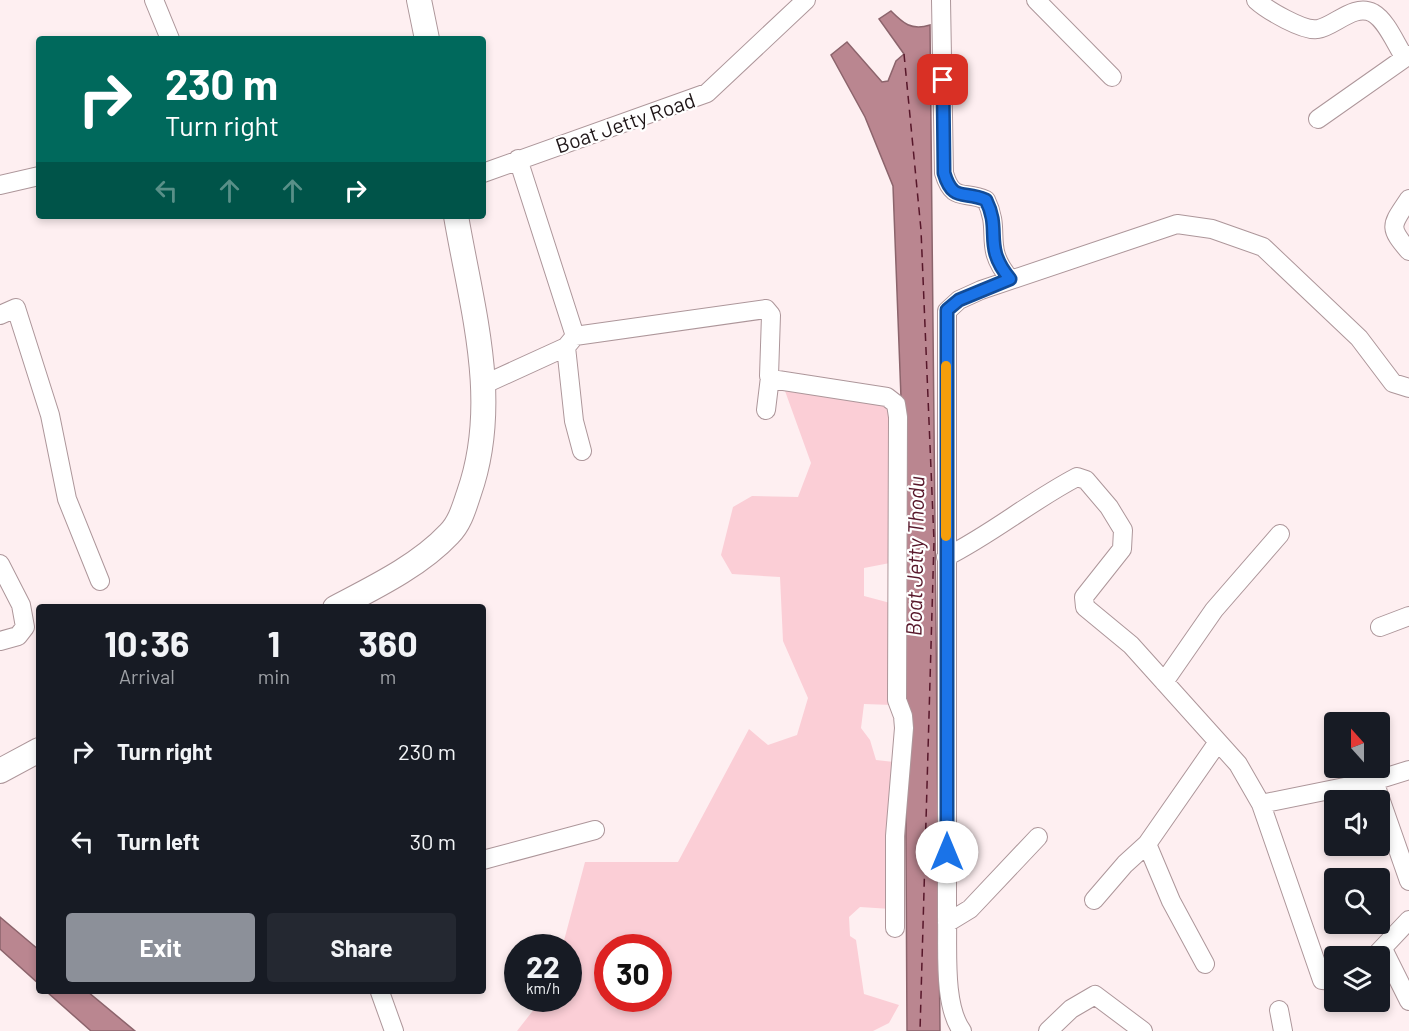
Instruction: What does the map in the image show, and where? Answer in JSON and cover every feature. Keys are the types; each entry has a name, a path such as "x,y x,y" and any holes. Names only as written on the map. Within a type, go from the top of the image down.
{"main road":[{"path":"418,0 426,36"},
{"path":"342,604 415,561 448,535 457,525 476,471 482,446 485,384 457,219"},
{"path":"1,768 36,751"}],"street":[{"path":"154,0 169,36"},
{"path":"941,0 944,173 948,186 954,193 986,200 992,212 993,250 998,265 1010,279"},
{"path":"1036,0 1112,77"},
{"path":"1257,0 1305,28 1317,30 1354,12 1371,12 1380,18 1407,56 1318,119"},
{"name":"Boat Jetty Road","path":"486,172 707,93 794,3"},
{"path":"518,159 570,342 577,435 582,451"},
{"path":"0,185 36,177"},
{"path":"1409,199 1393,225 1393,233 1409,251"},
{"path":"962,1031 956,1023 949,997 947,923 947,310 959,300 1010,279 1177,224 1212,229 1263,247 1359,338 1393,383 1400,388 1409,388"},
{"path":"0,315 16,308 58,447 58,464 67,499 100,581"},
{"path":"485,384 570,342 766,309 771,315 770,377 766,410"},
{"path":"770,377 886,397 896,404 899,573 897,700 903,716 904,728 895,836 895,928"},
{"path":"946,557 978,540 1054,489 1077,477 1086,480 1122,530 1122,549 1084,597 1085,607 1131,645 1238,764 1261,804 1319,973 1324,980"},
{"path":"1164,682 1214,610 1280,534"},
{"path":"0,564 21,605 25,627 18,636 0,641"},
{"path":"1380,627 1409,615"},
{"path":"1094,900 1125,864 1147,844 1218,742"},
{"path":"1261,804 1374,781 1409,770"},
{"path":"1374,781 1409,881"},
{"path":"486,859 595,830"},
{"path":"947,923 970,909 1038,837"},
{"path":"1147,844 1171,901 1205,964"},
{"path":"1385,946 1409,920"},
{"path":"1390,971 1409,1001"},
{"path":"381,994 394,1031"},
{"path":"1048,1031 1071,1009 1095,995 1143,1031"},
{"path":"1279,1010 1283,1031"}],"shaded area":[{"path":"785,391 891,406 895,562 864,568 864,596 894,604 892,705 864,704 861,728 870,740 876,760 894,762 891,909 860,907 849,917 850,936 856,940 864,994 899,1005 889,1023 873,1031 517,1031 532,1012 582,1012 582,934 566,934 585,862 678,862 749,729 768,745 797,735 808,698 783,641 780,577 732,574 721,555 733,507 752,496 798,497 811,463"}],"water":[{"name":"Boat Jetty Thodu","path":"891,11 908,25 923,27 930,25 940,1031 907,1031 904,477 893,186 865,117 831,55 847,42 882,82 888,81 896,61 904,54 879,19"},
{"path":"0,917 36,947 36,981 0,949"},
{"path":"49,994 90,994 135,1031 91,1031"}],"ferry route":[{"path":"904,54 921,230 934,541 920,1031"}],"slow traffic":[{"path":"946,366 946,536"}],"route":[{"path":"943,80 944,173 948,186 954,193 978,196 986,200 992,212 993,250 998,265 1010,279 959,300 947,310 947,852"}]}
